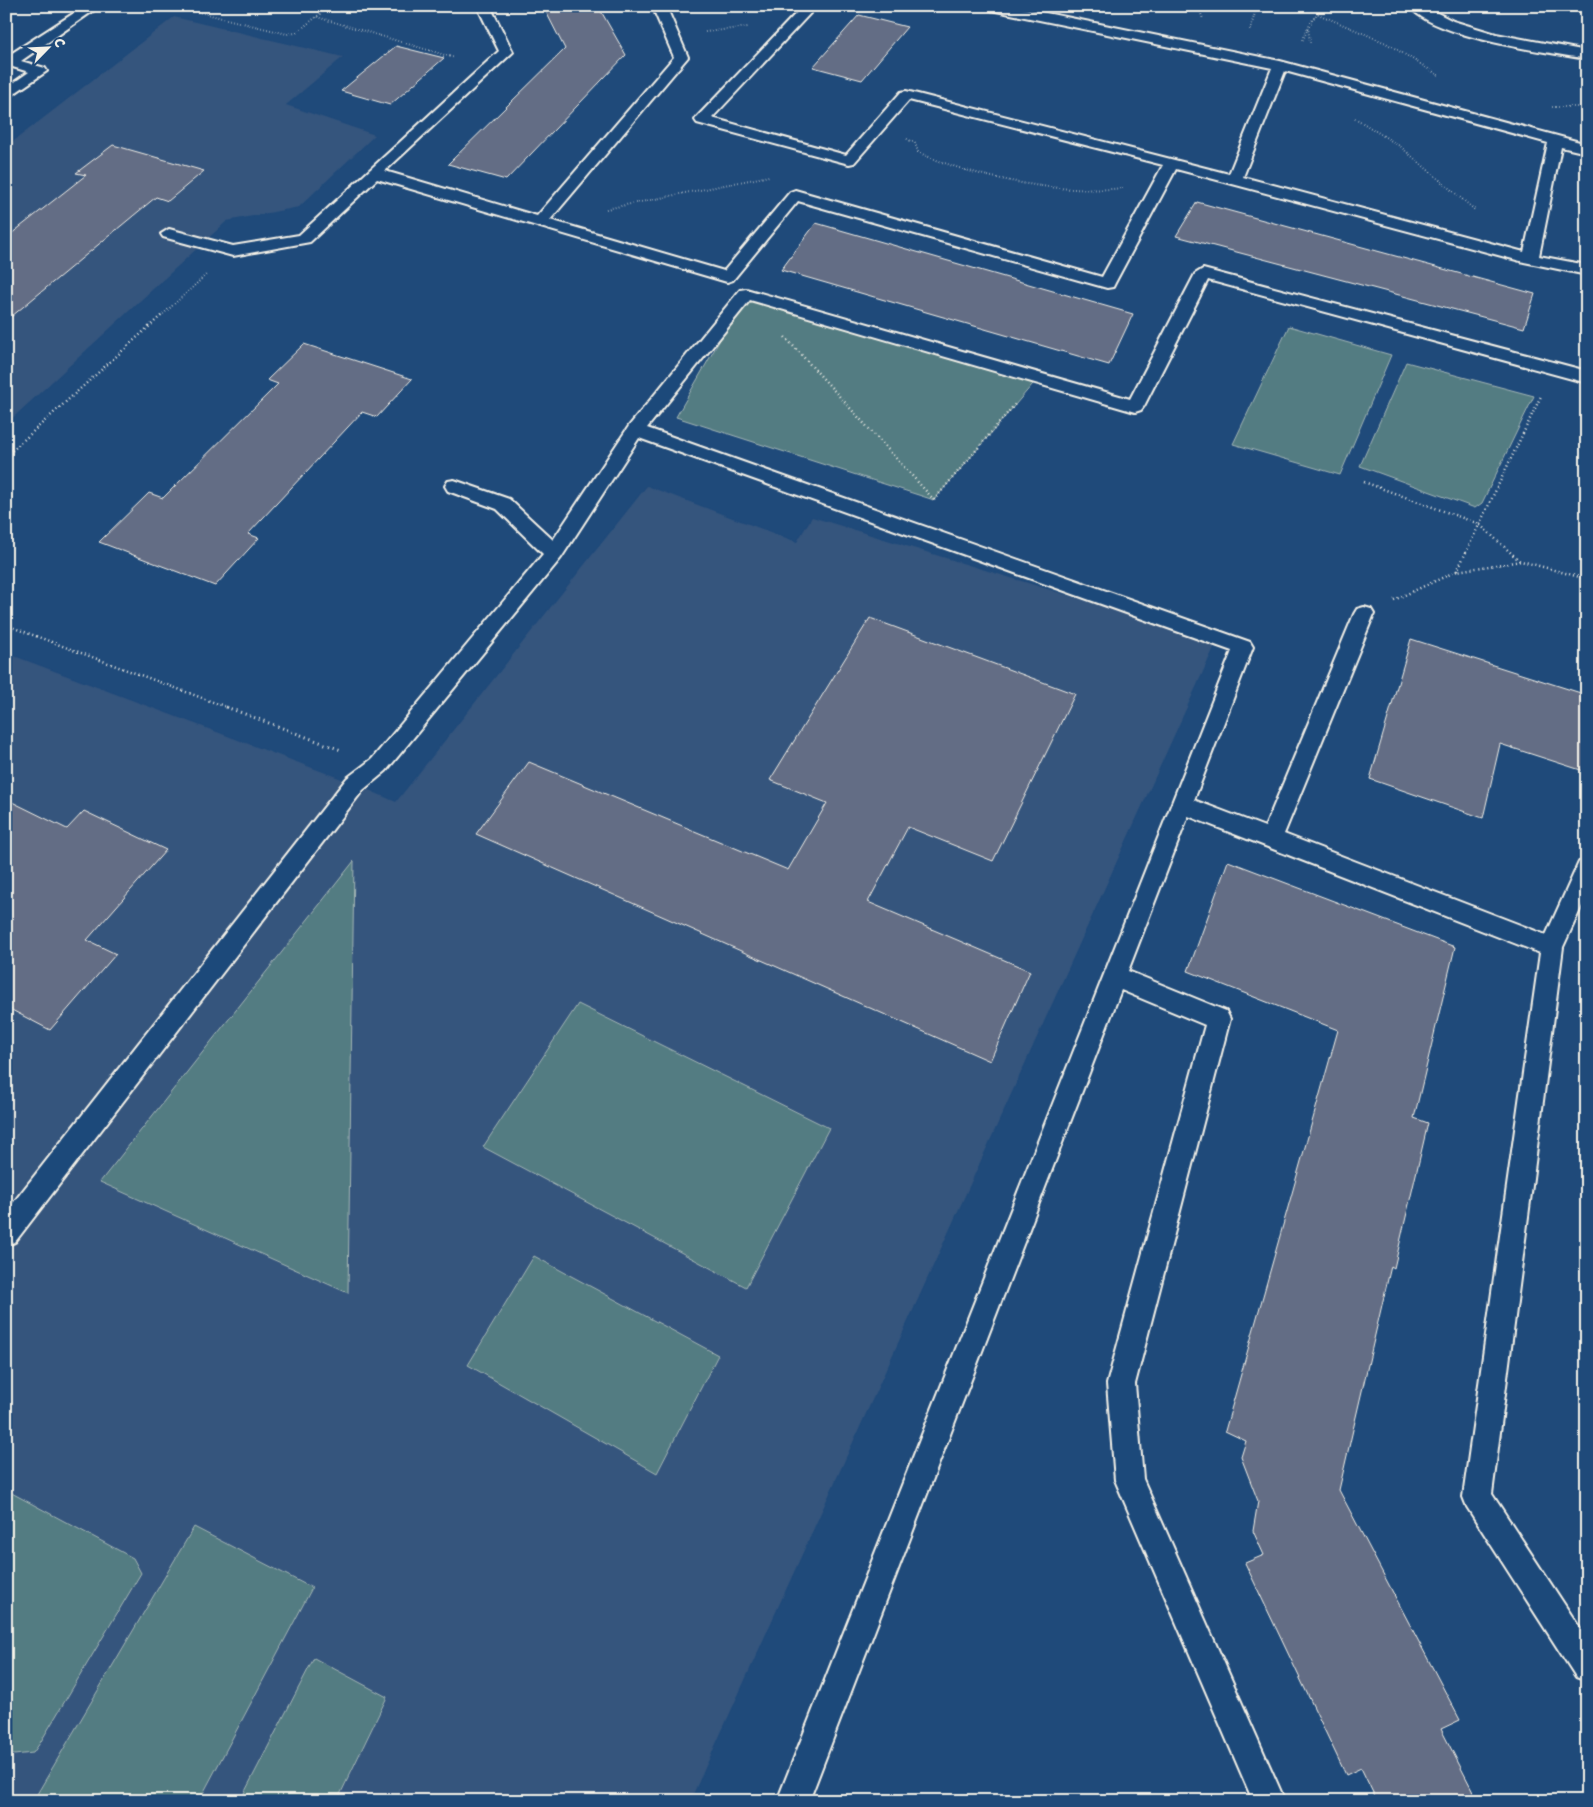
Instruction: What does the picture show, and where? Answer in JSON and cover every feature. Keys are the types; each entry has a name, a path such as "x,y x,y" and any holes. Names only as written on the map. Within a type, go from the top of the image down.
{"lane":[{"path":"8,62 94,6"},
{"path":"169,234 233,250 304,239 374,172 506,52 483,6"},
{"path":"540,222 681,57 659,6"},
{"path":"812,6 702,120 849,160 906,95 1172,163 1530,259 1587,270"},
{"path":"991,6 1280,65 1587,150"},
{"path":"1415,6 1430,17 1464,30 1587,55"},
{"path":"6,95 40,71 8,62"},
{"path":"1234,180 1280,65"},
{"path":"1530,259 1555,142"},
{"path":"374,172 727,277 795,195 1107,283 1172,163"},
{"path":"6,1232 355,784 379,765 554,553 635,430 746,294 1136,406 1202,274 1587,377"},
{"path":"635,430 1243,647 793,1801"},
{"path":"454,486 503,504 554,553"},
{"path":"1271,839 1364,614"},
{"path":"1181,804 1552,947"},
{"path":"1587,870 1552,947 1477,1497 1587,1666"},
{"path":"1114,976 1218,1019 1121,1384 1129,1480 1269,1801"}],"path":[{"path":"174,6 287,34 296,33 330,6"},
{"path":"1322,6 1318,14 1386,44 1442,78"},
{"path":"316,17 490,68"},
{"path":"672,35 796,22"},
{"path":"1350,113 1401,147 1481,216"},
{"path":"881,123 915,143 918,152 934,162 999,177 1094,191 1160,186"},
{"path":"598,210 772,176"},
{"path":"6,456 233,250"},
{"path":"746,294 940,507"},
{"path":"934,500 1038,378"},
{"path":"1457,571 1545,388"},
{"path":"1364,482 1479,524 1521,561"},
{"path":"1364,614 1457,571 1521,561 1587,579"},
{"path":"6,625 379,765"}],"shaded area":[{"path":"174,17 343,57 286,105 375,135 299,207 227,221 6,424 6,147"},
{"path":"647,486 797,542 812,517 1217,641 690,1801 6,1801 6,653 355,784 396,802"}],"green space":[{"path":"746,294 1038,378 934,500 676,417"},
{"path":"1289,326 1391,355 1340,475 1233,444"},
{"path":"1406,362 1534,396 1482,503 1475,508 1360,466"},
{"path":"354,861 348,1293 100,1182"},
{"path":"578,1004 829,1128 746,1287 483,1147"},
{"path":"534,1256 718,1355 657,1473 468,1365"},
{"path":"6,1490 133,1558 141,1573 40,1743 33,1753 14,1755 6,1751"},
{"path":"194,1527 312,1588 199,1801 33,1801"},
{"path":"314,1658 387,1697 337,1801 240,1801"}],"building":[{"path":"543,6 598,6 626,55 506,180 448,164 565,49"},
{"path":"859,15 907,27 862,80 813,67"},
{"path":"396,46 444,58 390,105 341,91"},
{"path":"113,145 204,171 168,201 156,197 6,321 6,238 86,175 76,173"},
{"path":"1197,202 1535,294 1524,328 1176,236"},
{"path":"816,223 1133,314 1109,365 781,270"},
{"path":"304,344 412,379 377,417 362,412 248,534 259,538 215,586 99,542 149,493 163,498 278,384 267,380"},
{"path":"870,618 1075,694 993,861 908,827 868,902 1030,971 990,1061 476,834 529,762 788,870 827,803 770,780"},
{"path":"1411,639 1587,695 1587,772 1500,744 1483,818 1370,779"},
{"path":"6,799 67,829 84,811 166,850 87,940 116,954 50,1030 6,1007"},
{"path":"1228,861 1455,947 1414,1118 1428,1123 1394,1268 1391,1266 1339,1490 1460,1720 1441,1729 1478,1801 1377,1801 1361,1768 1346,1775 1245,1563 1264,1555 1253,1531 1258,1501 1241,1457 1246,1441 1225,1431 1338,1030 1188,971"}]}
